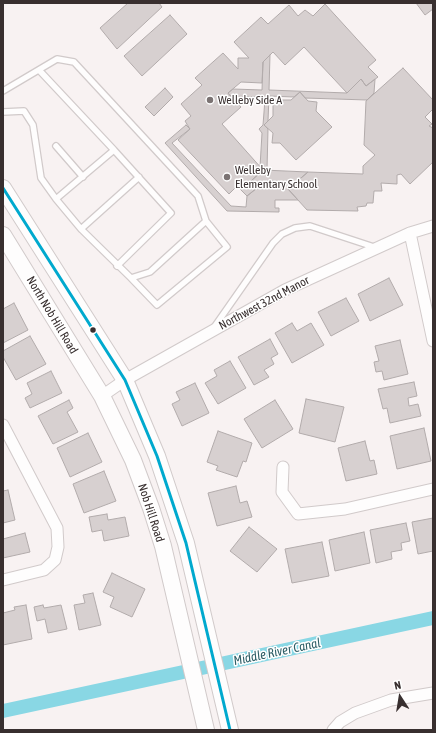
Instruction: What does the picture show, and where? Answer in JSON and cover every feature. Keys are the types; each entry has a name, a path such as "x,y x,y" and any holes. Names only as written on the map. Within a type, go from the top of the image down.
{"main road":[{"path":"3,188 125,380"},
{"name":"North Nob Hill Road","path":"3,235 102,396"},
{"name":"Nob Hill Road","path":"125,380 157,456 186,543 230,730"},
{"name":"Nob Hill Road","path":"102,396 133,460 152,508 163,546 206,730"}],"street":[{"name":"Northwest 32nd Manor","path":"102,396 125,380 285,290 410,233 433,226"},
{"path":"410,233 433,341"},
{"path":"3,425 57,528 58,547 55,560 44,570 3,580"},
{"path":"283,467 282,492 298,514 346,509 433,489"},
{"path":"333,730 340,722 355,713 391,700 433,693"}],"lane":[{"path":"3,92 57,59 74,62 198,196 206,221 227,247 157,305 81,228 56,199 41,178 33,125 24,111 3,112"},
{"path":"39,70 171,213 117,266"},
{"path":"56,146 83,177"},
{"path":"56,199 114,150"},
{"path":"81,228 139,177"},
{"path":"131,278 150,272 206,221"},
{"path":"212,331 273,243 282,234 295,228 310,226 377,248"}],"building":[{"path":"128,3 159,3 162,7 117,49 100,28"},
{"path":"416,3 433,3 433,9 425,15"},
{"name":"Welleby Side A","path":"325,4 376,60 368,67 378,77 366,86 361,79 347,93 304,47 285,65 273,52 263,62 262,83 241,82 228,93 241,107 222,124 263,170 251,181 257,188 247,196 237,186 229,194 178,140 190,129 185,121 191,116 181,104 202,85 195,78 223,53 238,69 238,58 249,58 234,42 261,17 268,24 289,5 298,16 305,10 313,16"},
{"path":"170,15 187,34 142,76 124,56"},
{"path":"270,55 269,90 347,93 361,79 366,86 375,79 374,93 367,100 305,98 300,92 294,97 269,96 268,121 264,125 268,129 267,170 263,170 260,167 262,133 259,129 263,125 265,99 262,97 230,96 228,93 233,89 262,90 263,62"},
{"path":"403,68 433,100 433,109 425,117 432,124 429,126 433,128 433,162 410,184 401,174 397,175 397,184 381,183 382,191 374,191 373,203 367,203 366,206 357,207 358,211 307,210 288,189 308,172 363,174 363,166 375,155 364,145 366,101"},
{"path":"165,88 173,97 154,116 145,107"},
{"path":"300,92 308,101 317,102 316,111 332,127 296,160 280,143 272,143 273,133 264,125 273,116 273,100 291,100"},
{"path":"186,125 190,129 172,143 231,206 246,207 247,196 257,188 251,181 263,170 308,172 288,189 298,200 275,200 275,208 279,208 279,212 227,211 165,143"},
{"path":"389,278 403,305 370,321 358,294"},
{"path":"346,298 359,321 331,336 318,312"},
{"path":"14,303 28,330 3,343 3,309"},
{"path":"292,323 297,331 311,323 324,345 292,363 275,333"},
{"path":"30,336 46,364 16,380 3,357 3,351"},
{"path":"270,339 278,354 271,358 274,364 264,370 269,377 254,385 238,357"},
{"path":"400,340 408,374 384,380 382,371 376,372 374,362 379,361 375,346"},
{"path":"230,361 246,388 218,404 205,383 217,376 214,370"},
{"path":"51,371 62,393 30,408 25,398 32,394 27,383"},
{"path":"414,382 417,396 408,398 409,406 418,404 421,416 390,423 387,408 383,409 378,389"},
{"path":"195,383 209,413 182,426 172,404 180,400 176,392"},
{"path":"306,399 344,407 335,442 299,433"},
{"path":"69,400 73,408 67,412 78,432 53,444 38,416"},
{"path":"275,400 293,429 262,448 244,419"},
{"path":"424,428 431,461 397,469 390,436"},
{"path":"218,431 252,443 246,462 243,461 237,477 216,470 218,466 207,462"},
{"path":"88,433 102,462 70,477 57,448"},
{"path":"365,441 370,461 374,460 377,474 346,481 338,448"},
{"path":"104,471 116,501 84,513 73,484"},
{"path":"236,486 240,503 247,501 252,517 217,526 208,493"},
{"path":"8,490 15,520 3,523 3,491"},
{"path":"107,514 108,520 125,517 129,536 104,541 102,530 92,532 89,517"},
{"path":"433,518 433,551 418,554 412,522"},
{"path":"406,523 410,541 401,543 402,550 391,552 392,559 376,563 370,530"},
{"path":"249,527 277,549 257,572 230,551"},
{"path":"364,532 370,563 335,571 329,540"},
{"path":"25,533 30,552 3,558 3,539"},
{"path":"322,542 329,576 292,583 285,549"},
{"path":"112,573 145,589 132,617 110,607 114,597 103,592"},
{"path":"93,593 101,625 79,630 74,605 85,603 83,595"},
{"path":"26,605 32,639 3,645 3,613 15,610 14,607"},
{"path":"43,605 44,608 61,605 67,629 48,633 45,619 37,621 34,607"}],"waterway":[{"name":"Middle River Canal","path":"3,711 433,618"}],"transit line":[{"path":"3,188 125,380 157,456 186,543 230,730"}],"place":[{"name":"Welleby Side A","path":"210,100"},
{"name":"Welleby Elementary School","path":"227,177"}]}
